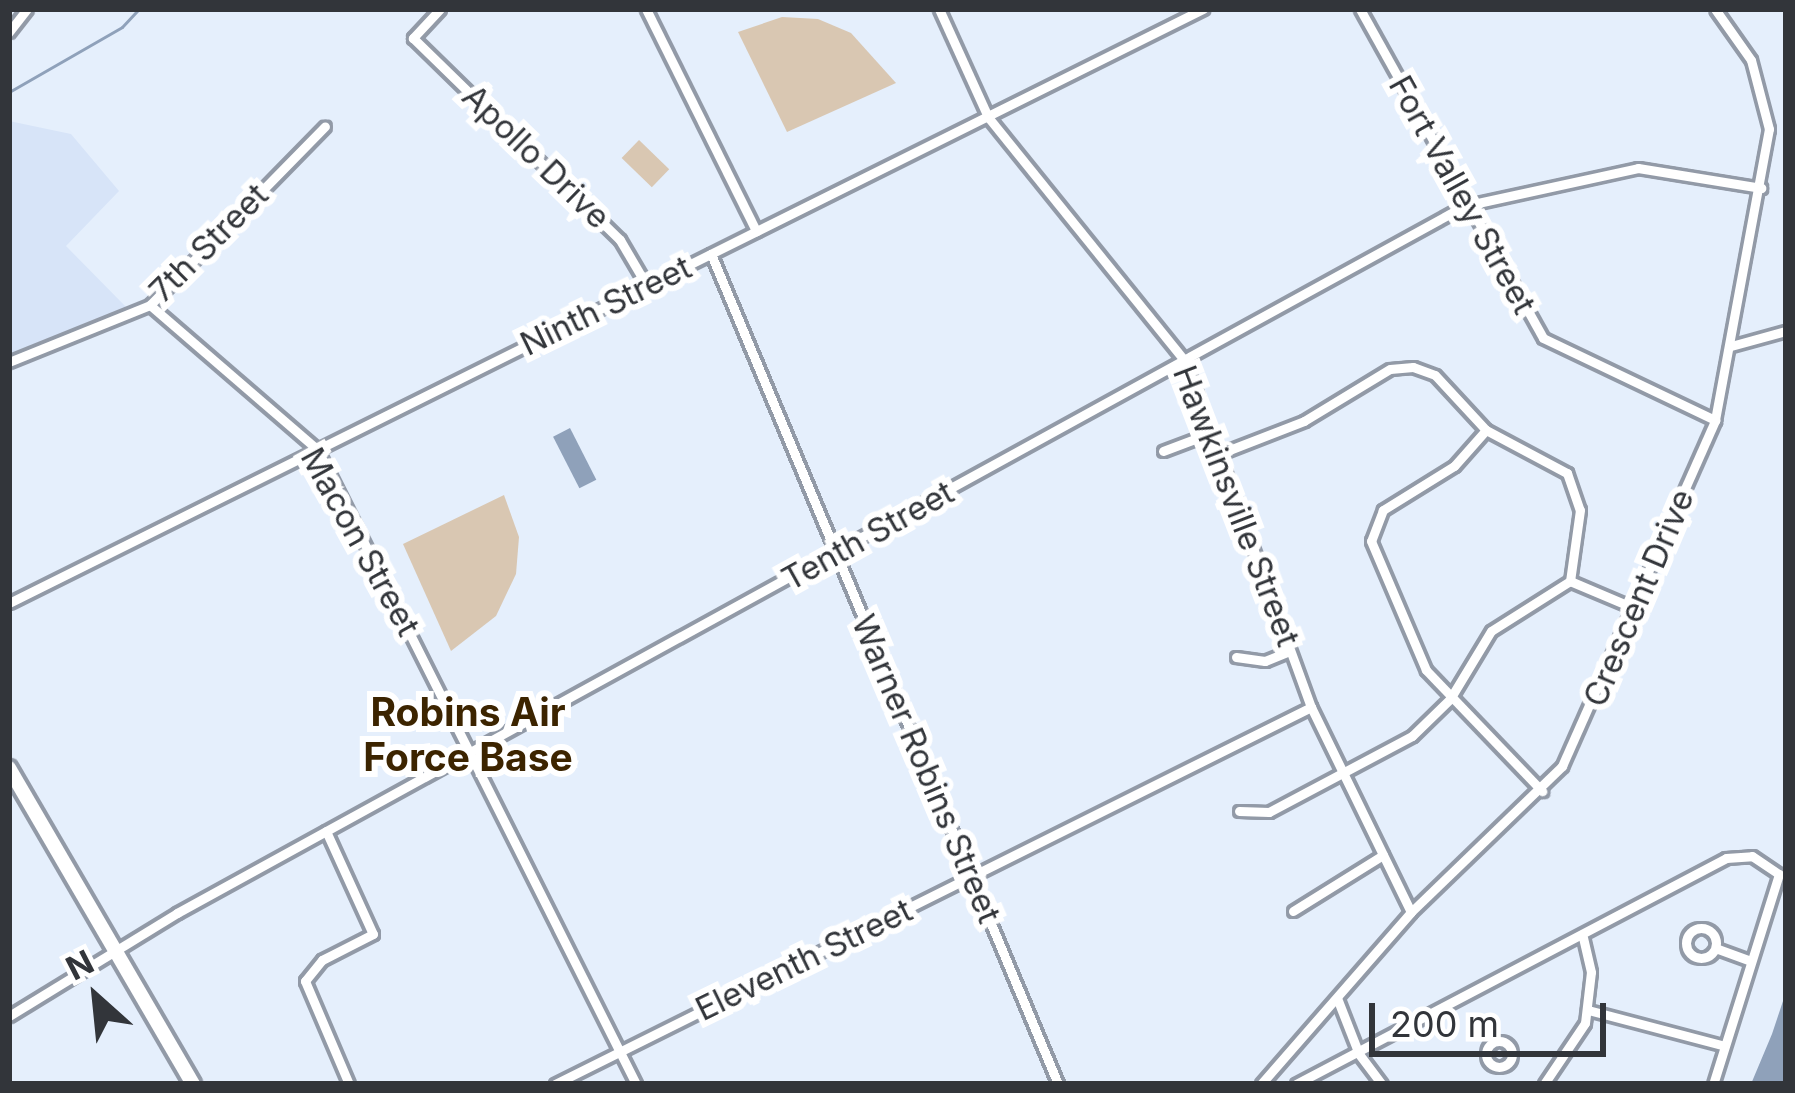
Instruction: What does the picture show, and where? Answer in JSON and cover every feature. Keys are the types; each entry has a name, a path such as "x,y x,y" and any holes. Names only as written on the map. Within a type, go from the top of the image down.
{"street":[{"path":"9,32 27,9"},
{"name":"Apollo Drive","path":"440,9 412,38 620,240 647,286"},
{"path":"646,9 756,231"},
{"name":"Hawkinsville Street","path":"939,9 988,116 1185,361 1311,707 1412,911"},
{"name":"Ninth Street","path":"9,602 1203,9"},
{"name":"Fort Valley Street","path":"1360,9 1524,314 1556,349 1715,420"},
{"name":"Crescent Drive","path":"1261,1084 1412,911 1542,791 1575,747 1715,420 1769,143 1765,95 1742,42 1715,9"},
{"name":"7th Street","path":"9,362 150,305 325,126"},
{"name":"Tenth Street","path":"9,1016 115,948 1464,206 1618,169 1761,188"},
{"name":"Warner Robins Street","path":"711,254 1058,1084"},
{"name":"Macon Street","path":"150,305 317,449 636,1084"},
{"path":"1731,346 1786,331"},
{"path":"1219,454 1304,422 1403,366 1435,375 1486,430 1555,464 1576,488 1570,581"},
{"path":"1486,430 1454,466 1383,509 1372,530 1374,558 1413,647 1450,698 1542,791"},
{"path":"1163,451 1211,433"},
{"path":"1570,581 1634,608"},
{"path":"1239,811 1269,812 1344,777 1412,736 1450,698 1491,631 1570,581"},
{"path":"1236,657 1265,661 1290,651"},
{"name":"Eleventh Street","path":"555,1084 1311,707"},
{"path":"9,768 193,1084"},
{"path":"326,831 373,934 322,960 305,981 349,1084"},
{"path":"1293,911 1383,855"},
{"path":"1296,1084 1583,938 1726,858 1760,859 1779,874 1712,1084"},
{"path":"1544,1084 1576,1044 1588,1010 1583,938"},
{"path":"1718,949 1751,961"},
{"path":"1337,998 1359,1054 1382,1084"},
{"path":"1588,1010 1721,1045"},
{"path":"1507,1069 1514,1084"}],"shaded area":[{"path":"782,17 818,19 851,33 896,83 787,132 738,32"},
{"path":"9,121 71,134 119,191 66,246 127,308 9,354"},
{"path":"639,140 669,169 652,187 622,158"},
{"path":"570,428 596,480 579,488 553,437"},
{"path":"504,495 519,537 516,574 496,616 451,651 403,544"},
{"path":"1786,992 1786,1084 1751,1084 1772,1034"}],"waterway":[{"path":"9,92 122,27 139,9"}],"district":[{"name":"Robins Air Force Base","path":"468,736"}]}
